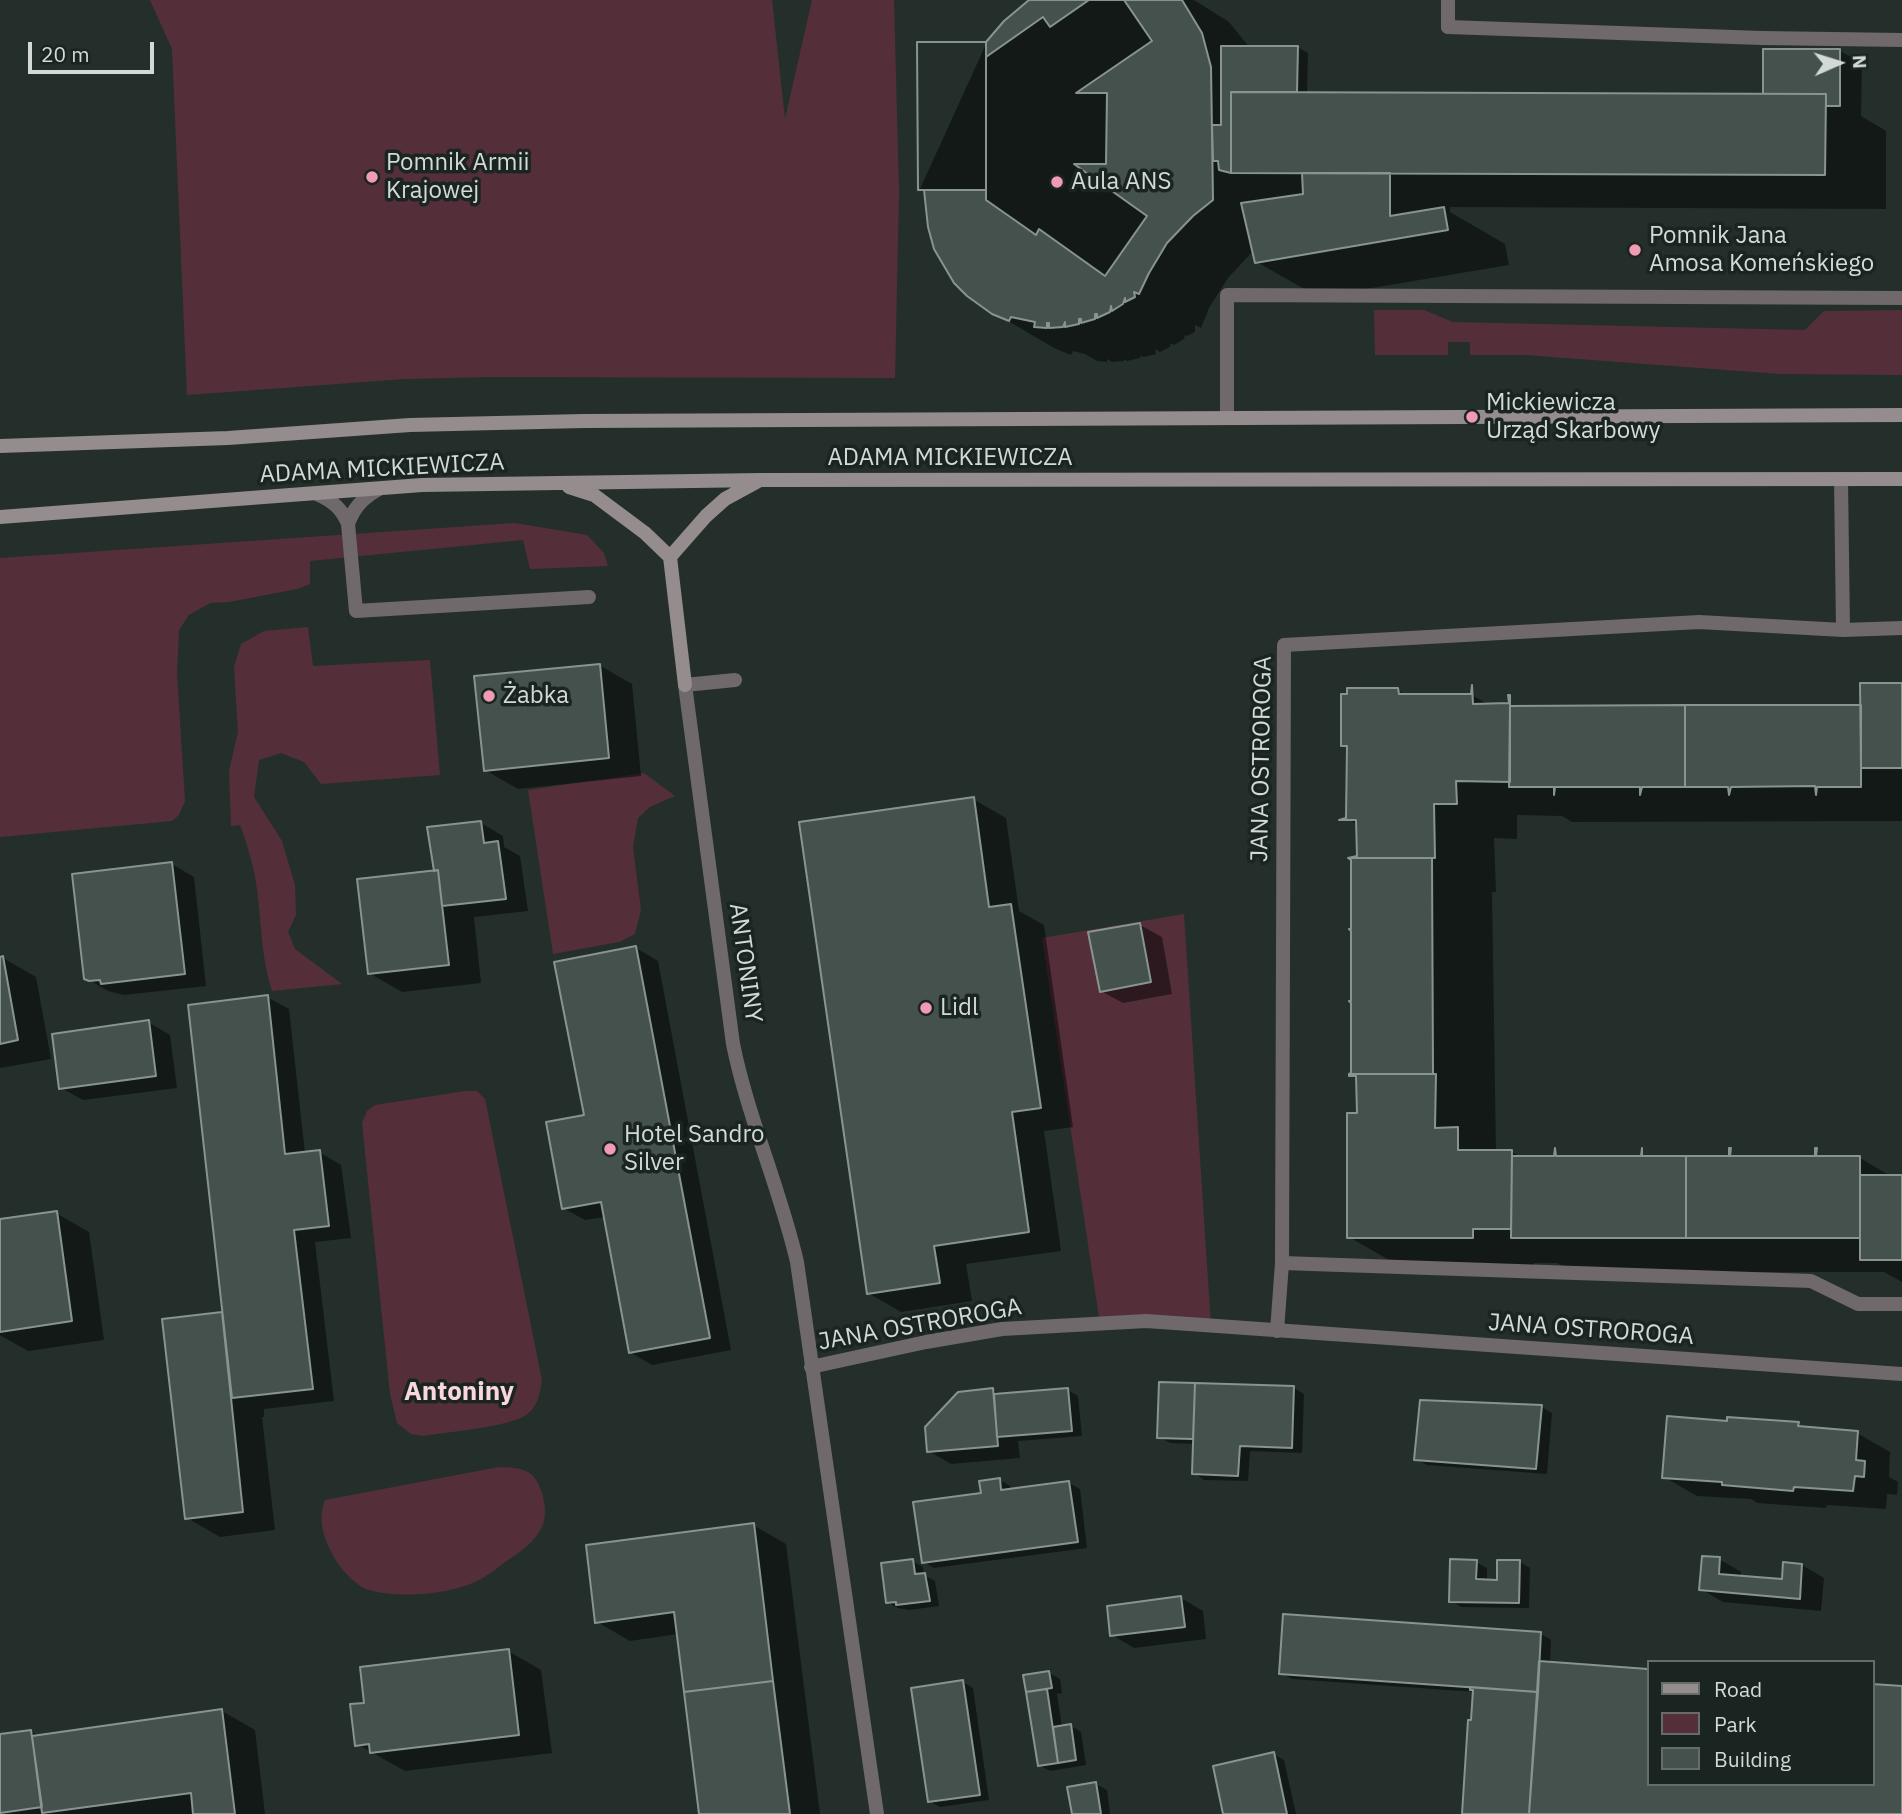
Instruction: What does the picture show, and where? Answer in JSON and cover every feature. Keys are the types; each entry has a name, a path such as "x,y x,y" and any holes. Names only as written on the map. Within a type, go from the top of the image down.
{"street":[{"path":"1448,0 1448,27 1749,38 1902,40"},
{"path":"1227,418 1227,295 1902,298"},
{"name":"ADAMA MICKIEWICZA","path":"0,446 228,438 410,425 584,421 1902,415"},
{"name":"ADAMA MICKIEWICZA","path":"0,517 422,485 761,480 1902,479"},
{"path":"557,483 594,495 645,533 670,557 682,541 725,499 761,480"},
{"path":"1841,480 1843,630"},
{"path":"348,524 360,502 379,489"},
{"path":"317,494 336,505 344,513 348,524 356,611 589,597"},
{"name":"ANTONINY","path":"670,557 733,1044 746,1098 790,1232 797,1262 811,1367"},
{"name":"JANA OSTROROGA","path":"1277,1331 1282,1263 1284,645 1699,622 1843,630 1902,628"},
{"path":"685,685 735,680"},
{"path":"1282,1263 1811,1281 1858,1304 1902,1304"},
{"name":"JANA OSTROROGA","path":"877,1814 811,1367 914,1344 1002,1329 1146,1321 1902,1374"}],"green space":[{"path":"150,0 772,0 785,119 812,0 894,0 899,192 895,378 405,379 187,395 172,49"},
{"path":"1374,310 1424,310 1453,322 1805,330 1824,311 1902,310 1902,375 1780,374 1525,355 1470,355 1470,342 1448,342 1448,355 1375,355"},
{"path":"515,523 587,535 604,553 608,566 530,569 523,540 310,561 310,584 229,602 210,603 189,615 179,630 177,673 185,801 179,815 172,821 0,837 0,558"},
{"path":"308,627 313,666 430,660 440,775 321,784 304,762 281,753 259,760 254,797 282,841 295,885 296,915 288,932 295,949 342,984 272,991 265,963 255,876 240,825 231,826 229,771 238,732 234,667 241,644 264,631"},
{"path":"644,773 675,796 650,807 638,818 633,847 641,910 635,934 619,942 553,954 528,790"},
{"path":"1184,914 1211,1326 1100,1324 1042,938"},
{"path":"477,1091 485,1099 542,1380 536,1404 518,1419 492,1426 423,1436 411,1434 397,1423 390,1394 362,1123 367,1111 375,1105"},
{"path":"499,1467 520,1469 534,1477 542,1494 545,1518 539,1532 527,1546 477,1581 452,1590 422,1594 378,1592 366,1589 351,1578 330,1550 322,1525 325,1500"}],"building":[{"path":"1029,0 1182,0 1202,33 1211,67 1213,200 1167,243 1139,294 1134,292 1135,297 1125,302 1125,298 1123,304 1112,311 1111,306 1110,312 1097,318 1095,314 1095,319 1081,323 1079,319 1079,324 1065,327 1065,322 1063,327 1049,328 1047,323 1047,328 1034,327 1035,322 1011,317 1009,321 992,314 967,296 954,283 934,249 928,227 924,190 918,190 917,42 986,42 1004,21"},
{"path":"1089,0 1124,0 1152,41 1076,93 1107,93 1106,164 1074,164 1147,216 1105,276 1039,229 1036,235 986,200 986,57 1043,17 1050,27"},
{"path":"917,42 986,42 986,190 918,190"},
{"path":"1221,46 1298,46 1297,92 1231,92 1231,173 1219,170 1218,161 1213,161 1212,125 1221,125"},
{"path":"1763,49 1840,49 1840,106 1826,106 1826,94 1763,94"},
{"path":"1231,92 1826,94 1825,175 1231,173"},
{"path":"1302,173 1390,173 1390,216 1444,207 1448,230 1255,263 1241,203 1303,194"},
{"path":"600,664 609,758 484,771 474,676"},
{"path":"1860,683 1902,683 1902,768 1861,768"},
{"path":"1472,685 1473,704 1509,703 1510,695 1510,782 1456,781 1457,804 1434,804 1435,858 1348,858 1357,856 1356,820 1339,820 1346,818 1347,746 1341,746 1341,694 1347,694 1347,688 1398,688 1399,694 1471,694"},
{"path":"1685,705 1861,705 1861,787 1817,787 1816,795 1815,786 1731,787 1729,795 1728,787 1685,787"},
{"path":"1685,705 1685,787 1642,787 1640,795 1640,787 1555,787 1554,795 1554,787 1509,787 1510,706"},
{"name":"Lidl","path":"974,797 989,907 1011,904 1041,1108 1012,1112 1029,1232 934,1246 940,1283 867,1294 799,822"},
{"path":"481,821 484,843 498,841 506,899 442,906 438,870 434,871 427,827"},
{"path":"1348,858 1432,858 1433,1074 1349,1074 1351,860"},
{"path":"172,862 185,974 101,984 100,980 84,979 72,874"},
{"path":"438,870 449,965 368,974 357,879"},
{"path":"1140,923 1151,982 1100,992 1088,932"},
{"path":"636,946 710,1338 629,1353 601,1202 562,1209 546,1122 584,1115 554,962"},
{"path":"3,956 18,1040 0,1044 0,957"},
{"path":"268,995 285,1154 320,1150 329,1226 294,1230 313,1389 232,1398 188,1005"},
{"path":"149,1020 156,1076 59,1089 52,1034"},
{"path":"1349,1074 1436,1074 1435,1128 1458,1127 1458,1150 1512,1150 1511,1229 1473,1229 1473,1238 1347,1238 1347,1113 1357,1113 1356,1076"},
{"path":"1555,1148 1556,1156 1641,1156 1642,1148 1642,1156 1686,1156 1686,1238 1511,1238 1512,1156 1554,1156"},
{"path":"1729,1148 1730,1156 1815,1156 1817,1148 1816,1156 1860,1156 1860,1238 1686,1238 1686,1156 1729,1156"},
{"path":"1860,1175 1902,1175 1902,1260 1860,1260"},
{"path":"57,1211 72,1321 0,1332 0,1219"},
{"path":"222,1312 243,1512 185,1519 162,1319"},
{"path":"1159,1382 1195,1383 1193,1439 1157,1438"},
{"path":"1195,1383 1294,1386 1292,1448 1240,1446 1238,1476 1192,1474"},
{"path":"993,1388 998,1446 927,1452 925,1427 958,1392"},
{"path":"1068,1388 1072,1431 997,1437 994,1394"},
{"path":"1420,1400 1542,1405 1536,1469 1414,1460"},
{"path":"1667,1416 1727,1421 1727,1417 1799,1422 1798,1426 1858,1431 1856,1460 1865,1461 1864,1477 1855,1476 1853,1491 1794,1487 1793,1491 1662,1478"},
{"path":"1000,1478 1001,1490 1069,1481 1078,1542 922,1563 913,1502 981,1493 979,1481"},
{"path":"754,1523 773,1681 684,1692 674,1612 595,1623 586,1545"},
{"path":"1702,1556 1720,1557 1719,1574 1782,1579 1783,1562 1802,1564 1800,1599 1699,1590"},
{"path":"913,1559 915,1574 925,1573 930,1601 896,1605 896,1602 886,1603 881,1563"},
{"path":"1450,1559 1477,1560 1476,1579 1497,1580 1497,1560 1520,1560 1519,1603 1449,1602"},
{"path":"1181,1596 1185,1627 1110,1636 1107,1606"},
{"path":"1283,1614 1541,1632 1538,1692 1279,1674"},
{"path":"509,1649 519,1735 370,1753 369,1744 355,1746 350,1704 364,1703 360,1667"},
{"path":"1539,1661 1646,1669 1646,1786 1874,1786 1874,1684 1902,1686 1902,1814 1529,1814"},
{"path":"1049,1671 1052,1688 1026,1692 1023,1675"},
{"path":"963,1680 980,1795 928,1802 911,1688"},
{"path":"773,1681 790,1814 699,1814 684,1692"},
{"path":"1470,1687 1538,1692 1529,1814 1462,1814 1468,1720 1471,1720 1473,1690 1470,1690"},
{"path":"1047,1689 1058,1763 1038,1766 1026,1692"},
{"path":"222,1709 235,1814 193,1814 191,1793 42,1813 32,1736"},
{"path":"1071,1724 1076,1760 1058,1763 1053,1727"},
{"path":"31,1730 42,1807 0,1813 0,1734"},
{"path":"1274,1752 1287,1814 1223,1814 1213,1766"},
{"path":"1096,1782 1101,1814 1072,1814 1067,1787"}],"place":[{"name":"Pomnik Armii Krajowej","path":"372,177"},
{"name":"Aula ANS","path":"1057,182"},
{"name":"Pomnik Jana Amosa Komeńskiego","path":"1635,250"},
{"name":"Mickiewicza Urząd Skarbowy","path":"1472,417"},
{"name":"Żabka","path":"489,696"},
{"name":"Lidl","path":"926,1008"},
{"name":"Hotel Sandro Silver","path":"610,1149"}],"district":[{"name":"Antoniny","path":"459,1392"}]}
